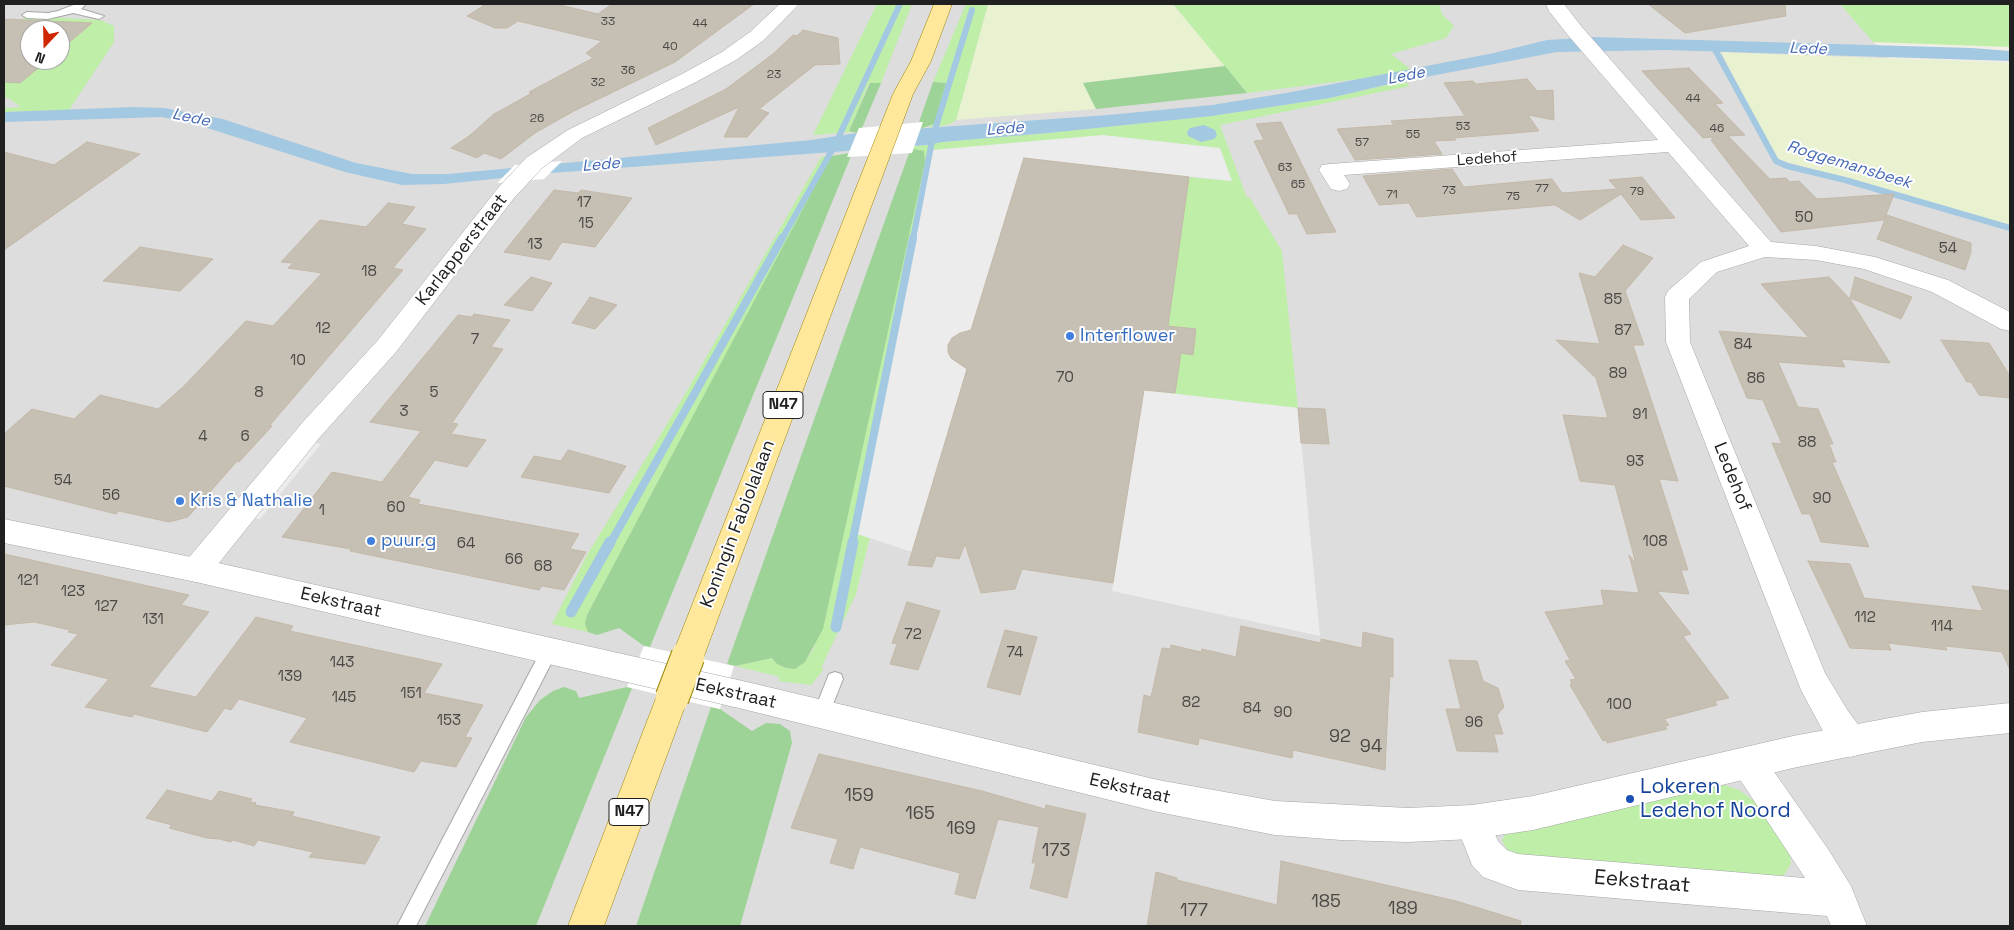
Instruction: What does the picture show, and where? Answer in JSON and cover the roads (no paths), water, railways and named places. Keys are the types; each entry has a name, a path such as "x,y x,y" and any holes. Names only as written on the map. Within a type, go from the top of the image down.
{"main road":[{"name":"Koningin Fabiolalaan","path":"903,94 910,42 925,4"},
{"name":"Koningin Fabiolalaan","path":"586,926 879,155 903,94 921,61 943,4"}],"street":[{"name":"Karlapperstraat","path":"196,570 311,430 387,346 526,172 556,146 575,134 703,71 745,46 790,4"},
{"path":"1555,4 1555,7 1578,35 1764,249"},
{"name":"Ledehof","path":"1331,171 1672,145"},
{"name":"Ledehof","path":"1851,742 1836,722 1812,680 1678,342 1677,297 1709,267 1764,249 1816,253 1867,262 1940,286 1975,302 2010,324"},
{"name":"Eekstraat","path":"4,531 196,570 550,650 1222,810 1276,818 1341,824 1408,825 1472,822 1534,813 1749,764 1793,752 1922,727 2010,718"},
{"name":"Eekstraat","path":"1749,764 1843,912"},
{"name":"Eekstraat","path":"1472,822 1485,853 1496,864 1518,872 1843,912"}],"lane":[{"path":"28,15 48,16 73,10 82,4"},
{"path":"73,10 99,16"},
{"path":"406,926 550,650"},
{"path":"821,714 836,679"}],"water":[{"name":"Lede","path":"1594,37 1972,48 2010,51 2010,61 1666,50 1557,52 1394,83 1330,98 1212,116 927,145 551,173 444,184 402,185 345,172 198,125 162,117 4,122 4,112 134,107 164,108 223,119 356,163 412,174 448,174 811,140 857,133 1108,115 1212,105 1286,93 1494,53 1547,40"},
{"path":"1204,125 1215,130 1217,136 1214,139 1201,142 1188,136 1187,132 1190,128"}],"waterway":[{"path":"782,239 835,145 900,4"},
{"path":"913,239 933,136 972,10"},
{"name":"Roggemansbeek","path":"1712,44 1776,161 1787,166 1845,180 2010,228"},
{"path":"610,544 782,238"},
{"path":"852,544 913,238"},
{"path":"571,612 610,542"},
{"path":"836,627 853,542"}],"place":[{"name":"Interflower","path":"1070,336"},
{"name":"Kris & Nathalie","path":"180,501"},
{"name":"puur.g","path":"371,541"},
{"name":"Lokeren Ledehof Noord","path":"1630,799"}]}
